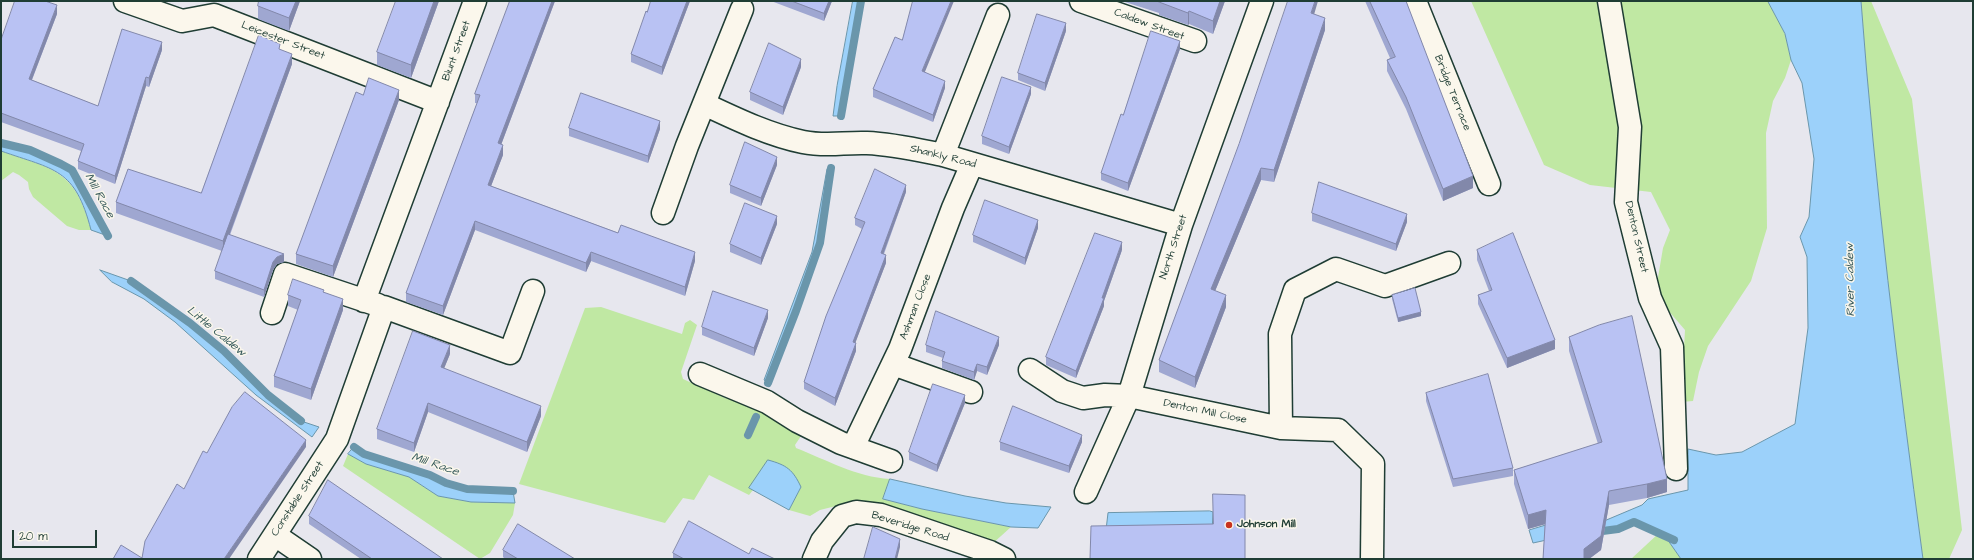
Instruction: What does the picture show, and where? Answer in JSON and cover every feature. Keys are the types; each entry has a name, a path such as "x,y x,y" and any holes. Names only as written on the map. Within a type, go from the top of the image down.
{"street":[{"name":"Leicester Street","path":"125,1 182,21 217,8 438,102"},
{"name":"Blunt Street","path":"372,299 438,102 475,1"},
{"name":"Caldew Street","path":"1081,1 1195,41"},
{"name":"North Street","path":"1086,492 1129,396 1181,225 1262,1"},
{"name":"Bridge Terrace","path":"1415,1 1489,184"},
{"name":"Denton Street","path":"1609,1 1630,127 1626,202 1650,298 1672,347 1676,469"},
{"path":"663,212 686,146 742,9"},
{"path":"942,155 998,15"},
{"name":"Shankly Road","path":"704,104 756,128 802,142 827,146 866,143 942,155 1181,225"},
{"name":"Ashman Close","path":"853,447 900,349 953,208 972,164"},
{"path":"1281,428 1280,334 1295,290 1336,269 1385,286 1449,263"},
{"path":"272,313 285,274 372,299 510,353 533,291"},
{"name":"Constable Street","path":"259,559 337,439 372,299"},
{"path":"893,364 971,392"},
{"name":"Denton Mill Close","path":"1030,370 1062,392 1082,398 1105,395 1129,396 1281,428 1338,430 1373,464 1372,559"},
{"path":"700,374 767,402 816,431 891,461"},
{"name":"Beveridge Road","path":"814,559 822,541 842,516 856,512 888,518 990,552 1004,559"},
{"path":"275,535 310,559"}],"green space":[{"path":"1471,1 1768,1 1785,34 1791,60 1785,78 1773,101 1766,133 1767,228 1751,281 1708,346 1699,372 1693,401 1681,402 1685,330 1655,295 1663,248 1670,230 1651,192 1590,185 1544,165"},
{"path":"1861,1 1871,1 1912,99 1962,530 1949,559 1923,559 1880,211"},
{"path":"1,151 49,168 60,175 69,183 78,195 85,210 91,230 79,230 67,226 33,197 29,189 28,182 19,175 13,172 1,181"},
{"path":"601,307 682,334 685,323 690,320 697,325 681,372 683,379 725,398 749,403 800,433 801,436 795,445 796,448 865,475 890,479 883,499 922,509 1011,527 991,545 865,501 852,502 820,510 810,516 789,510 801,487 749,488 753,490 749,495 709,475 694,500 683,498 665,523 519,484 585,308"},
{"path":"348,454 366,464 409,477 438,496 471,502 515,503 513,515 490,553 480,559 343,466"},
{"path":"1659,533 1665,536 1681,559 1631,559"}],"water":[{"path":"853,1 861,1 841,116 833,116 837,86"},
{"name":"River Caldew","path":"1768,1 1861,1 1880,211 1923,559 1681,559 1665,536 1635,522 1618,529 1604,532 1583,532 1533,543 1529,530 1559,521 1604,521 1642,505 1648,499 1688,490 1688,449 1716,455 1742,452 1795,424 1808,328 1807,257 1800,237 1809,217 1814,159 1802,83 1791,60 1785,34"},
{"path":"1,143 30,150 72,170 108,236 91,230 78,194 70,183 60,174 49,168 1,151"},
{"path":"831,168 820,243 768,383 764,380 812,252 827,169"},
{"path":"100,270 131,281 190,323 224,351 268,395 301,421 319,427 312,437 256,395 175,322 144,299 112,282"},
{"path":"354,447 364,454 430,475 446,483 467,489 513,491 515,503 471,502 438,496 409,477 366,464 348,454"},
{"path":"768,460 789,469 801,487 789,510 749,488"},
{"path":"890,479 965,496 1006,503 1051,507 1038,528 1011,527 922,509 883,499"},
{"path":"1213,512 1212,533 1106,530 1108,513"}],"building":[{"path":"15,1 45,1 57,5 29,79 98,106 122,29 162,42 149,78 146,77 115,176 78,161 84,144 1,113 1,40"},
{"path":"259,1 296,1 289,18 258,6"},
{"path":"396,1 434,1 411,65 377,52"},
{"path":"510,1 552,1 498,143 503,145 488,185 618,233 621,225 695,252 685,287 591,252 586,263 475,221 443,306 406,293 480,95 475,94"},
{"path":"651,1 687,1 662,67 631,54"},
{"path":"792,1 829,1 824,13"},
{"path":"913,1 951,1 922,71 945,81 933,115 873,89 895,37 902,40"},
{"path":"1220,1 1213,21 1189,11 1188,13 1159,2"},
{"path":"1288,1 1315,1 1311,13 1325,18 1274,170 1261,168 1211,289 1226,295 1195,377 1159,360 1239,144"},
{"path":"1370,1 1406,1 1473,176 1443,189 1406,97 1387,60 1395,57"},
{"path":"1037,14 1066,23 1045,83 1018,73"},
{"path":"1151,31 1180,41 1128,183 1101,173 1121,114 1123,115"},
{"path":"259,35 280,44 279,49 292,54 223,241 116,202 128,169 201,193"},
{"path":"769,43 801,59 783,107 750,92"},
{"path":"1002,77 1031,87 1009,147 982,136"},
{"path":"369,78 399,90 333,266 296,254 356,92 363,95"},
{"path":"581,93 660,121 648,156 569,128"},
{"path":"745,142 777,157 761,198 730,185"},
{"path":"875,169 906,185 881,253 886,255 853,342 856,343 835,398 804,382 826,316 865,222 855,218"},
{"path":"1319,182 1407,214 1396,244 1312,213"},
{"path":"985,200 1038,220 1025,258 973,235"},
{"path":"745,203 777,216 761,258 730,244"},
{"path":"1095,233 1122,242 1102,298 1104,298 1076,371 1046,357"},
{"path":"1513,233 1555,340 1507,358 1478,295 1492,290 1477,250"},
{"path":"228,234 284,254 277,257 273,262 264,290 215,271"},
{"path":"293,279 324,290 323,292 343,299 311,389 274,376 301,300 288,295"},
{"path":"1415,288 1421,312 1398,318 1392,295"},
{"path":"713,291 768,310 754,348 702,327"},
{"path":"936,311 999,337 987,367 977,364 974,372 942,361 945,352 926,345"},
{"path":"1632,316 1667,479 1609,491 1601,536 1584,549 1584,559 1543,559 1546,510 1528,515 1514,470 1602,442 1569,337 1599,325"},
{"path":"413,331 450,345 441,367 541,406 527,442 428,403 414,443 377,429"},
{"path":"1488,374 1513,468 1453,479 1426,393"},
{"path":"933,384 965,395 937,465 909,452"},
{"path":"245,392 306,440 224,559 113,559 121,545 142,558 145,541 177,484 184,489 203,451 207,453 232,407"},
{"path":"1013,406 1082,435 1069,466 1000,442"},
{"path":"328,480 443,559 372,559 309,516"},
{"name":"Johnson Mill","path":"1213,494 1245,495 1245,559 1090,559 1091,526 1213,524"},
{"path":"689,521 749,554 752,548 775,559 684,559 673,553"},
{"path":"518,524 575,559 518,559 503,550"},
{"path":"873,527 900,539 895,559 864,559"}],"waterway":[{"path":"841,116 861,1"},
{"name":"Mill Race","path":"1,143 30,150 72,170 108,236"},
{"path":"768,383 820,243 831,168"},
{"name":"Little Caldew","path":"131,281 190,323 224,351 268,395 301,421"},
{"path":"748,435 756,417"},
{"name":"Mill Race","path":"354,447 364,454 430,475 446,483 467,489 513,491"},
{"name":"Little Caldew","path":"1595,532 1618,529 1634,522 1674,540"}],"place":[{"name":"Johnson Mill","path":"1229,525"}]}
